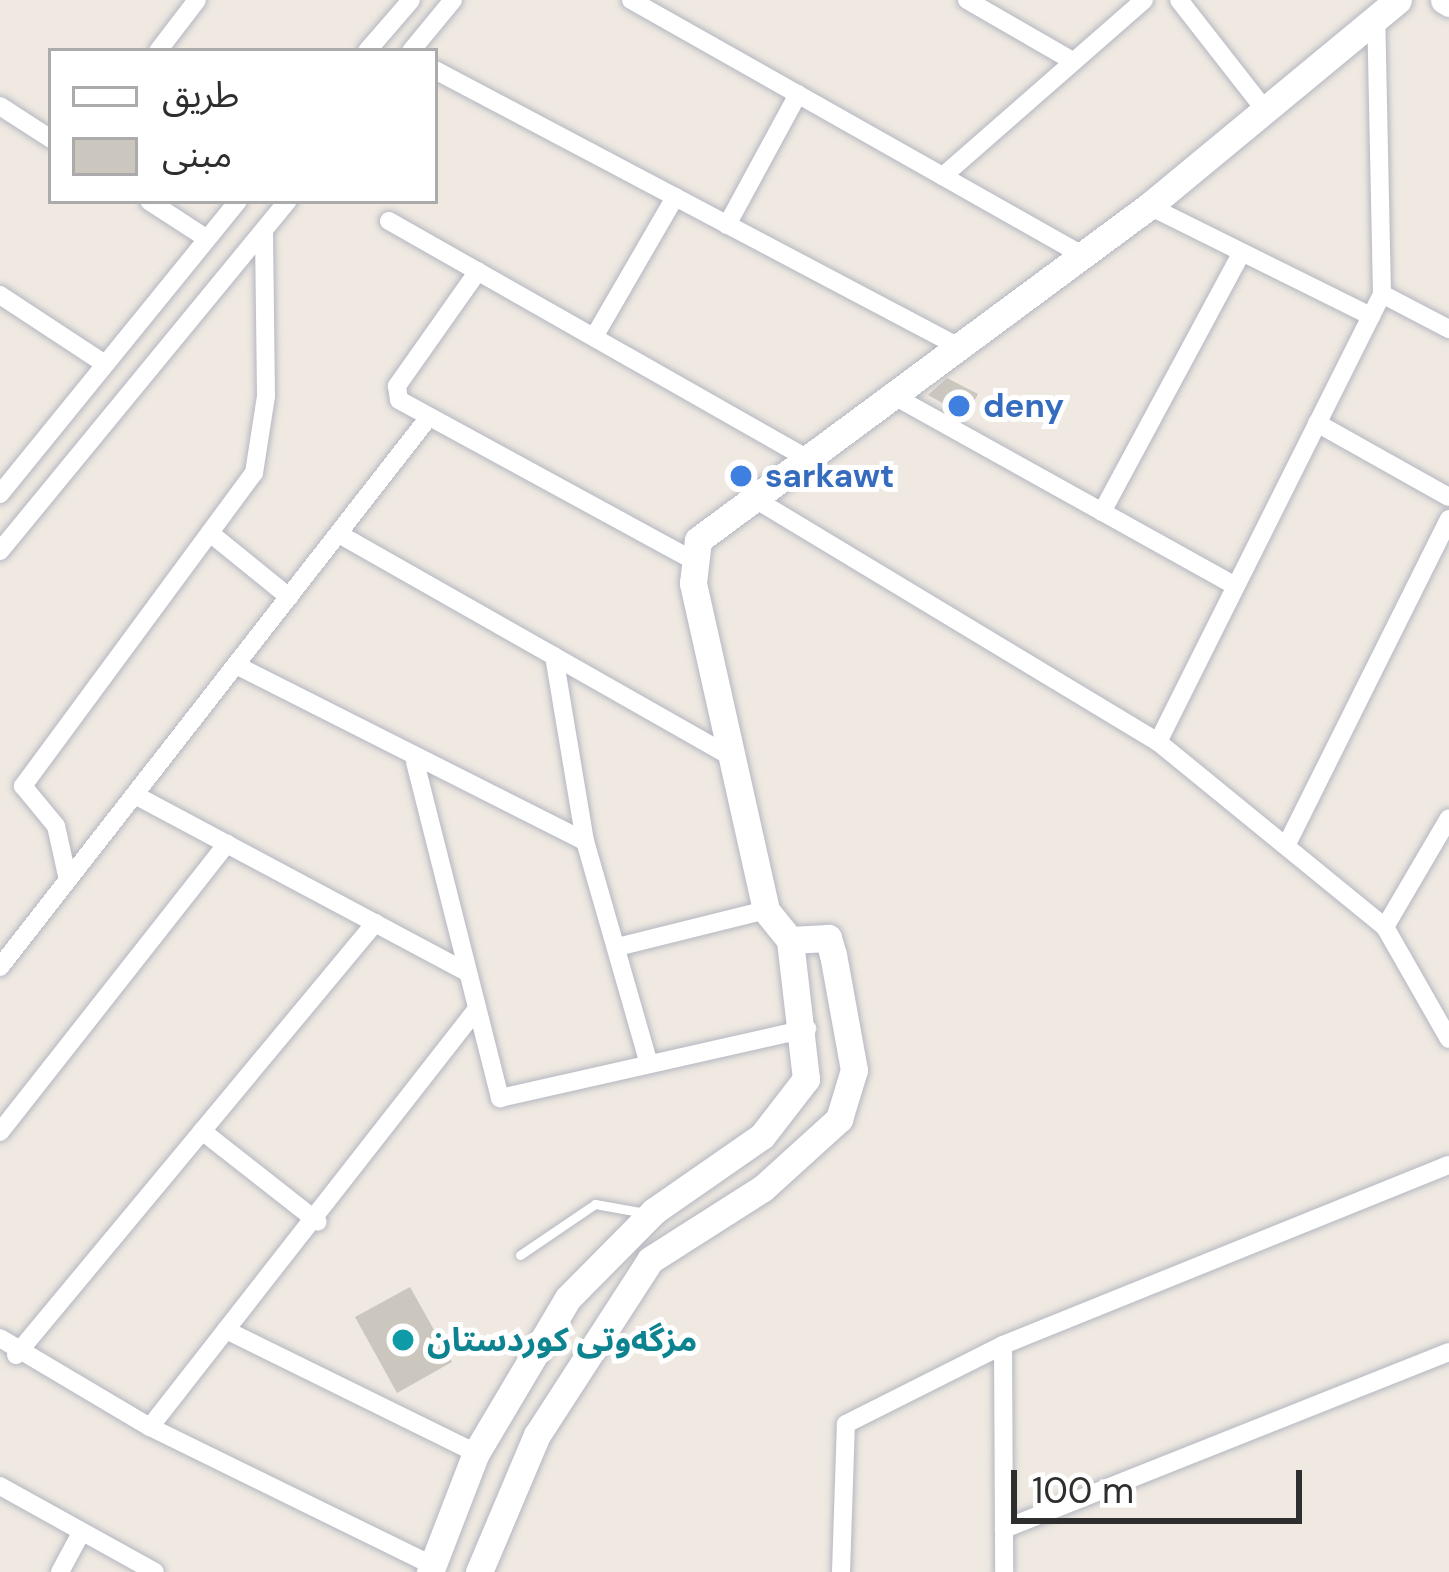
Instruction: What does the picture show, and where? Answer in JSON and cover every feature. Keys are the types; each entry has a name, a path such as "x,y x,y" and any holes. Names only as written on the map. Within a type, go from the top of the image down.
{"street":[{"path":"160,48 197,0"},
{"path":"371,48 411,0"},
{"path":"413,48 453,0"},
{"path":"632,0 653,5 798,94 1084,256"},
{"path":"967,0 1069,59"},
{"path":"943,176 1069,59 1144,0"},
{"path":"1179,0 1265,110"},
{"path":"0,1337 16,1355 150,1427 431,1568 476,1453 537,1340 649,1216 793,1106 808,1028 790,940 766,910 691,559 698,541 1149,206 1398,0"},
{"path":"1158,742 1382,294 1376,19"},
{"path":"438,72 959,347"},
{"path":"727,225 798,94"},
{"path":"0,106 48,137"},
{"path":"594,338 675,197"},
{"path":"153,204 206,238"},
{"path":"0,494 235,204"},
{"path":"3,543 286,204"},
{"path":"1149,206 1371,316"},
{"path":"389,221 807,458"},
{"path":"68,880 56,826 23,786 210,533 262,444 264,230"},
{"path":"1102,512 1241,254"},
{"path":"478,271 397,386 425,422 691,559"},
{"path":"1382,294 1449,329"},
{"path":"0,295 105,364"},
{"path":"894,396 1234,585"},
{"path":"0,967 425,422"},
{"path":"1317,423 1449,497"},
{"path":"755,499 1158,742 1385,927 1449,1039"},
{"path":"1287,844 1449,519"},
{"path":"210,533 289,597"},
{"path":"339,534 732,757"},
{"path":"554,656 585,841 648,1061"},
{"path":"236,665 415,762 585,841"},
{"path":"415,762 500,1098 808,1028"},
{"path":"135,795 465,971"},
{"path":"1385,927 1449,818"},
{"path":"0,1132 227,844"},
{"path":"617,947 766,910"},
{"path":"16,1355 375,923"},
{"path":"479,1572 598,1330 674,1243 763,1188 839,1119 854,1070 833,955 828,938 790,940"},
{"path":"150,1427 318,1222 476,1010"},
{"path":"202,1131 318,1222"},
{"path":"841,1572 846,1424 1003,1345 1449,1165"},
{"path":"649,1216 674,1243"},
{"path":"226,1330 476,1453"},
{"path":"1003,1345 1004,1572"},
{"path":"1004,1529 1449,1352"},
{"path":"0,1486 155,1572"},
{"path":"60,1572 81,1532"}],"lane":[{"path":"520,1256 611,1199 649,1216"}],"building":[{"name":"deny","path":"947,378 978,394 966,416 928,395"},
{"name":"مزگەوتی کوردستان","path":"410,1287 452,1362 397,1393 355,1317"}],"place":[{"name":"deny","path":"959,406"},
{"name":"sarkawt","path":"741,476"},
{"name":"مزگەوتی کوردستان","path":"403,1340"}]}
